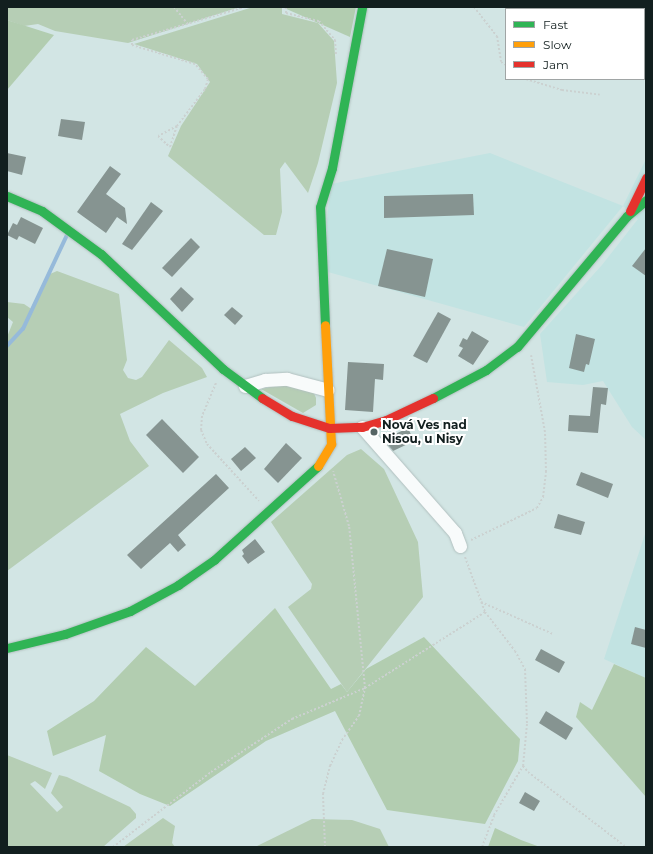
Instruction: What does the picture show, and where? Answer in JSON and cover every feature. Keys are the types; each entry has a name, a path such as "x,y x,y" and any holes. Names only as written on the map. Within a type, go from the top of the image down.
{"street":[{"path":"7,648 65,634 130,611 178,585 214,560 323,461 331,444 329,428 320,207 332,168 362,7"},
{"path":"628,216 646,178"},
{"path":"7,196 42,211 88,245 222,369 245,386 292,416 329,428 362,427 386,420 458,386 493,365 517,347 628,216 646,200"},
{"path":"245,386 265,380 287,378 328,390"},
{"path":"362,427 455,533 460,546"}],"path":[{"path":"174,7 188,24"},
{"path":"177,126 158,136 170,147 177,126 205,89 208,79 195,64 132,45 132,40 244,7"},
{"path":"286,7 286,13 319,21 335,40 337,64"},
{"path":"474,7 497,36 501,62 505,64"},
{"path":"529,80 562,90 600,95"},
{"path":"482,847 494,815 523,766 527,724 525,669 515,651 485,612 460,546 537,508 543,498 546,472 545,432 528,334"},
{"path":"222,369 202,416 201,430 207,444 250,494 255,499 273,508"},
{"path":"325,847 323,794 330,766 342,740 359,716 365,688 349,526 327,451"},
{"path":"480,601 553,634"},
{"path":"113,847 211,772 292,719 365,688 485,612"},
{"path":"523,766 528,772 626,847"}],"shaded area":[{"path":"646,7 646,81 645,8 616,8"},
{"path":"490,153 623,206 524,327 328,272 326,228 331,184"},
{"path":"646,159 646,440 632,427 603,381 583,385 547,382 540,334 602,265 638,219 623,206"},
{"path":"646,531 646,678 604,659"}],"green space":[{"path":"7,7 240,7 128,43 55,31 38,24 24,26 7,20"},
{"path":"253,7 282,7 282,14 318,23 334,41 337,83 318,163 308,193 285,162 280,169 282,212 276,235 264,235 168,156 181,126 210,82 197,64 134,44"},
{"path":"282,7 356,7 350,37"},
{"path":"7,20 54,35 7,90"},
{"path":"57,271 119,294 127,360 123,370 128,378 136,380 142,377 169,340 202,368 207,377 163,393 120,414 130,441 149,466 7,571 7,337 13,322 7,317 7,302 24,304 33,310 50,274"},
{"path":"279,385 299,386 313,391 316,398 316,405 303,413 261,389"},
{"path":"361,449 384,469 418,542 423,597 347,692 288,607 311,589 312,584 271,522 347,455"},
{"path":"275,608 331,689 341,684 347,692 366,669 424,637 520,739 518,761 485,824 387,810 335,711 266,741 170,806 140,794 99,771 106,735 53,756 47,731 94,701 146,647 195,686"},
{"path":"614,664 646,678 646,797 576,717 580,702 592,710"},
{"path":"7,755 52,773 45,789 35,781 30,784 57,812 63,807 51,793 59,775 67,777 130,807 136,814 136,818 103,847 7,847"},
{"path":"163,818 175,826 172,843 175,847 123,847"},
{"path":"312,819 352,820 380,829 389,847 255,847"},
{"path":"495,828 521,840 540,847 488,847"}],"building":[{"path":"61,119 85,122 82,140 58,136"},
{"path":"7,153 26,157 22,175 7,171"},
{"path":"110,166 121,174 106,194 125,208 127,224 117,217 106,233 77,212"},
{"path":"473,194 474,215 384,218 384,196"},
{"path":"151,202 163,211 132,250 122,244"},
{"path":"21,217 43,228 35,244 19,236 17,240 7,235 13,223 17,225"},
{"path":"191,238 200,247 172,277 162,268"},
{"path":"646,248 646,276 632,266"},
{"path":"387,249 433,259 425,297 378,286"},
{"path":"181,287 194,299 182,312 170,299"},
{"path":"232,307 243,316 235,325 224,315"},
{"path":"438,312 451,319 427,363 413,356"},
{"path":"472,331 489,341 473,365 458,356 463,348 459,346 463,338 467,340"},
{"path":"576,334 595,339 589,365 586,364 584,372 569,368"},
{"path":"348,362 384,364 383,380 375,379 373,412 345,410"},
{"path":"593,387 608,388 606,405 601,404 598,433 568,431 569,415 590,416"},
{"path":"162,419 199,457 183,473 146,435"},
{"path":"408,428 414,441 393,451 388,445 396,440 393,435"},
{"path":"286,443 302,458 278,483 264,469"},
{"path":"245,447 256,458 241,471 231,459"},
{"path":"581,472 613,484 608,498 576,485"},
{"path":"216,474 229,488 178,535 186,545 178,552 170,543 141,569 127,555"},
{"path":"558,514 585,522 581,535 554,528"},
{"path":"255,539 265,552 248,564 242,556 244,554 242,550"},
{"path":"635,627 646,630 646,648 631,644"},
{"path":"541,649 565,662 559,673 535,660"},
{"path":"546,711 573,728 566,740 539,723"},
{"path":"525,792 540,801 534,811 519,803"}],"waterway":[{"path":"7,346 23,329 66,237"}],"traffic: fast":[{"path":"325,325 320,207 332,168 362,7"},
{"path":"7,196 42,211 101,254 223,369 262,398"},
{"path":"433,398 486,370 517,347 627,216 646,200"},
{"path":"7,648 65,634 130,611 178,585 214,560 318,466"}],"traffic: slow":[{"path":"318,466 331,444 325,325"}],"traffic: jam":[{"path":"630,211 646,178"},
{"path":"262,398 292,416 329,428 362,427 386,420 433,398"}],"place":[{"name":"Nová Ves nad Nisou, u Nisy","path":"374,432"}]}
